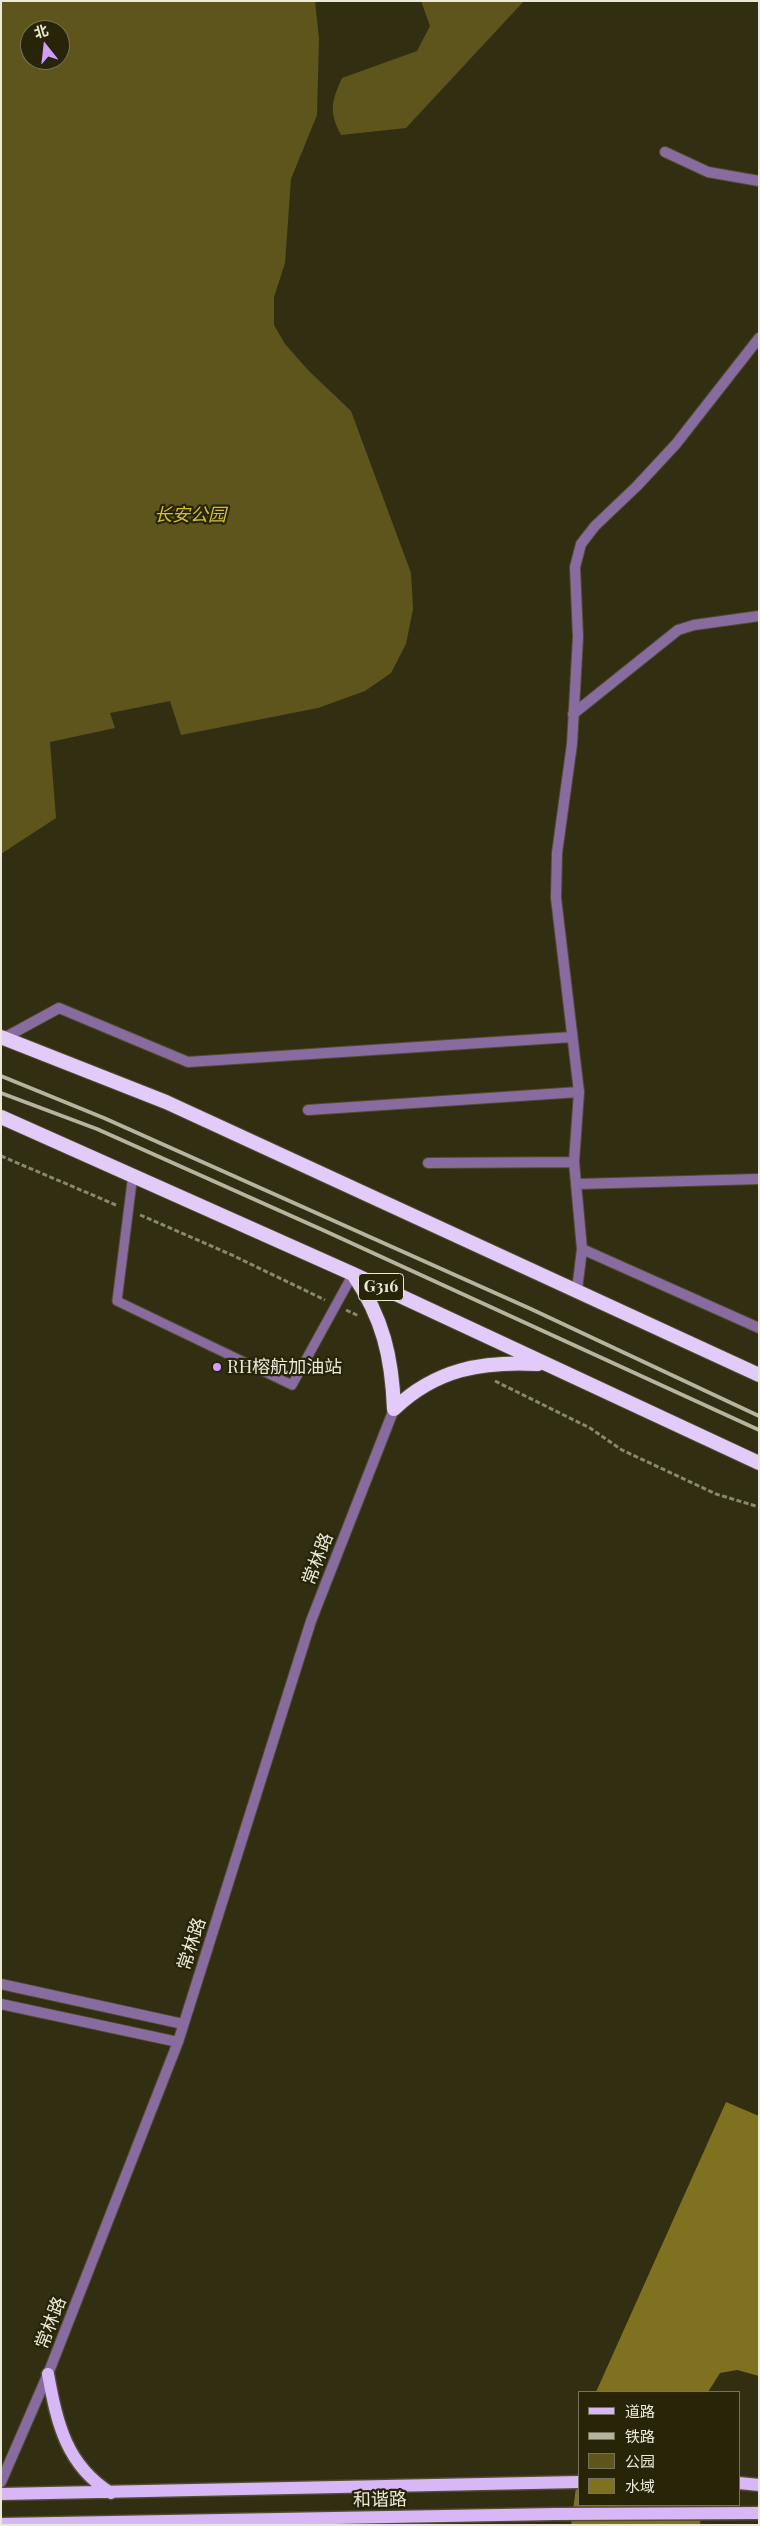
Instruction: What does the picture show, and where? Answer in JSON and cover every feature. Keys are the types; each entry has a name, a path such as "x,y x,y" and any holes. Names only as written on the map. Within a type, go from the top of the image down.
{"highway":[{"path":"2,1038 166,1102 759,1374"},
{"name":"G316","path":"1,1117 133,1174 353,1274 759,1463"},
{"path":"353,1274 369,1298 380,1326 392,1372 394,1410"},
{"path":"394,1410 408,1396 433,1381 459,1370 484,1364 547,1365"}],"main road":[{"path":"48,2374 55,2412 62,2436 80,2468 94,2482 111,2493"},
{"name":"和谐路","path":"1,2494 578,2482"},
{"path":"740,2483 759,2485"},
{"name":"和谐路","path":"1,2524 555,2514 759,2513"}],"street":[{"path":"665,152 708,172 759,181"},
{"path":"577,1290 582,1249 578,1184 574,1162 579,1092 556,898 557,853 572,744 578,636 575,567 581,544 594,526 638,486 676,444 759,338"},
{"path":"573,714 678,630 694,625 759,616"},
{"path":"2,1038 59,1008 188,1062 572,1037"},
{"path":"308,1110 579,1092"},
{"path":"428,1163 574,1162"},
{"path":"578,1184 759,1179"},
{"path":"582,1249 759,1328"},
{"name":"常林路","path":"1,2482 48,2374 178,2042 311,1620 394,1410"},
{"path":"1,1984 183,2024"},
{"path":"1,2004 178,2042"}],"lane":[{"path":"133,1174 117,1301 292,1385 353,1274"}],"path":[{"path":"1,1156 234,1256 380,1326"},
{"path":"493,1381 590,1428 622,1450 716,1494 759,1507"}],"green space":[{"name":"长安公园","path":"1,1 315,1 319,39 317,115 291,179 285,263 274,297 274,325 285,344 308,370 351,411 411,573 413,609 406,644 391,673 365,691 318,708 181,735 170,701 110,713 115,728 50,742 56,818 1,854"},
{"path":"421,1 524,1 406,128 341,135 333,113 333,107 342,78 417,51 430,26"}],"water":[{"path":"726,2102 759,2116 759,2376 737,2370 720,2373 709,2391 596,2391"},
{"path":"578,2472 578,2506 701,2506 700,2525 571,2525"}],"railway":[{"path":"1,1076 104,1118 531,1309 759,1416"},
{"path":"1,1093 97,1129 325,1231 759,1430"}],"place":[{"name":"RH榕航加油站","path":"217,1367"}]}
